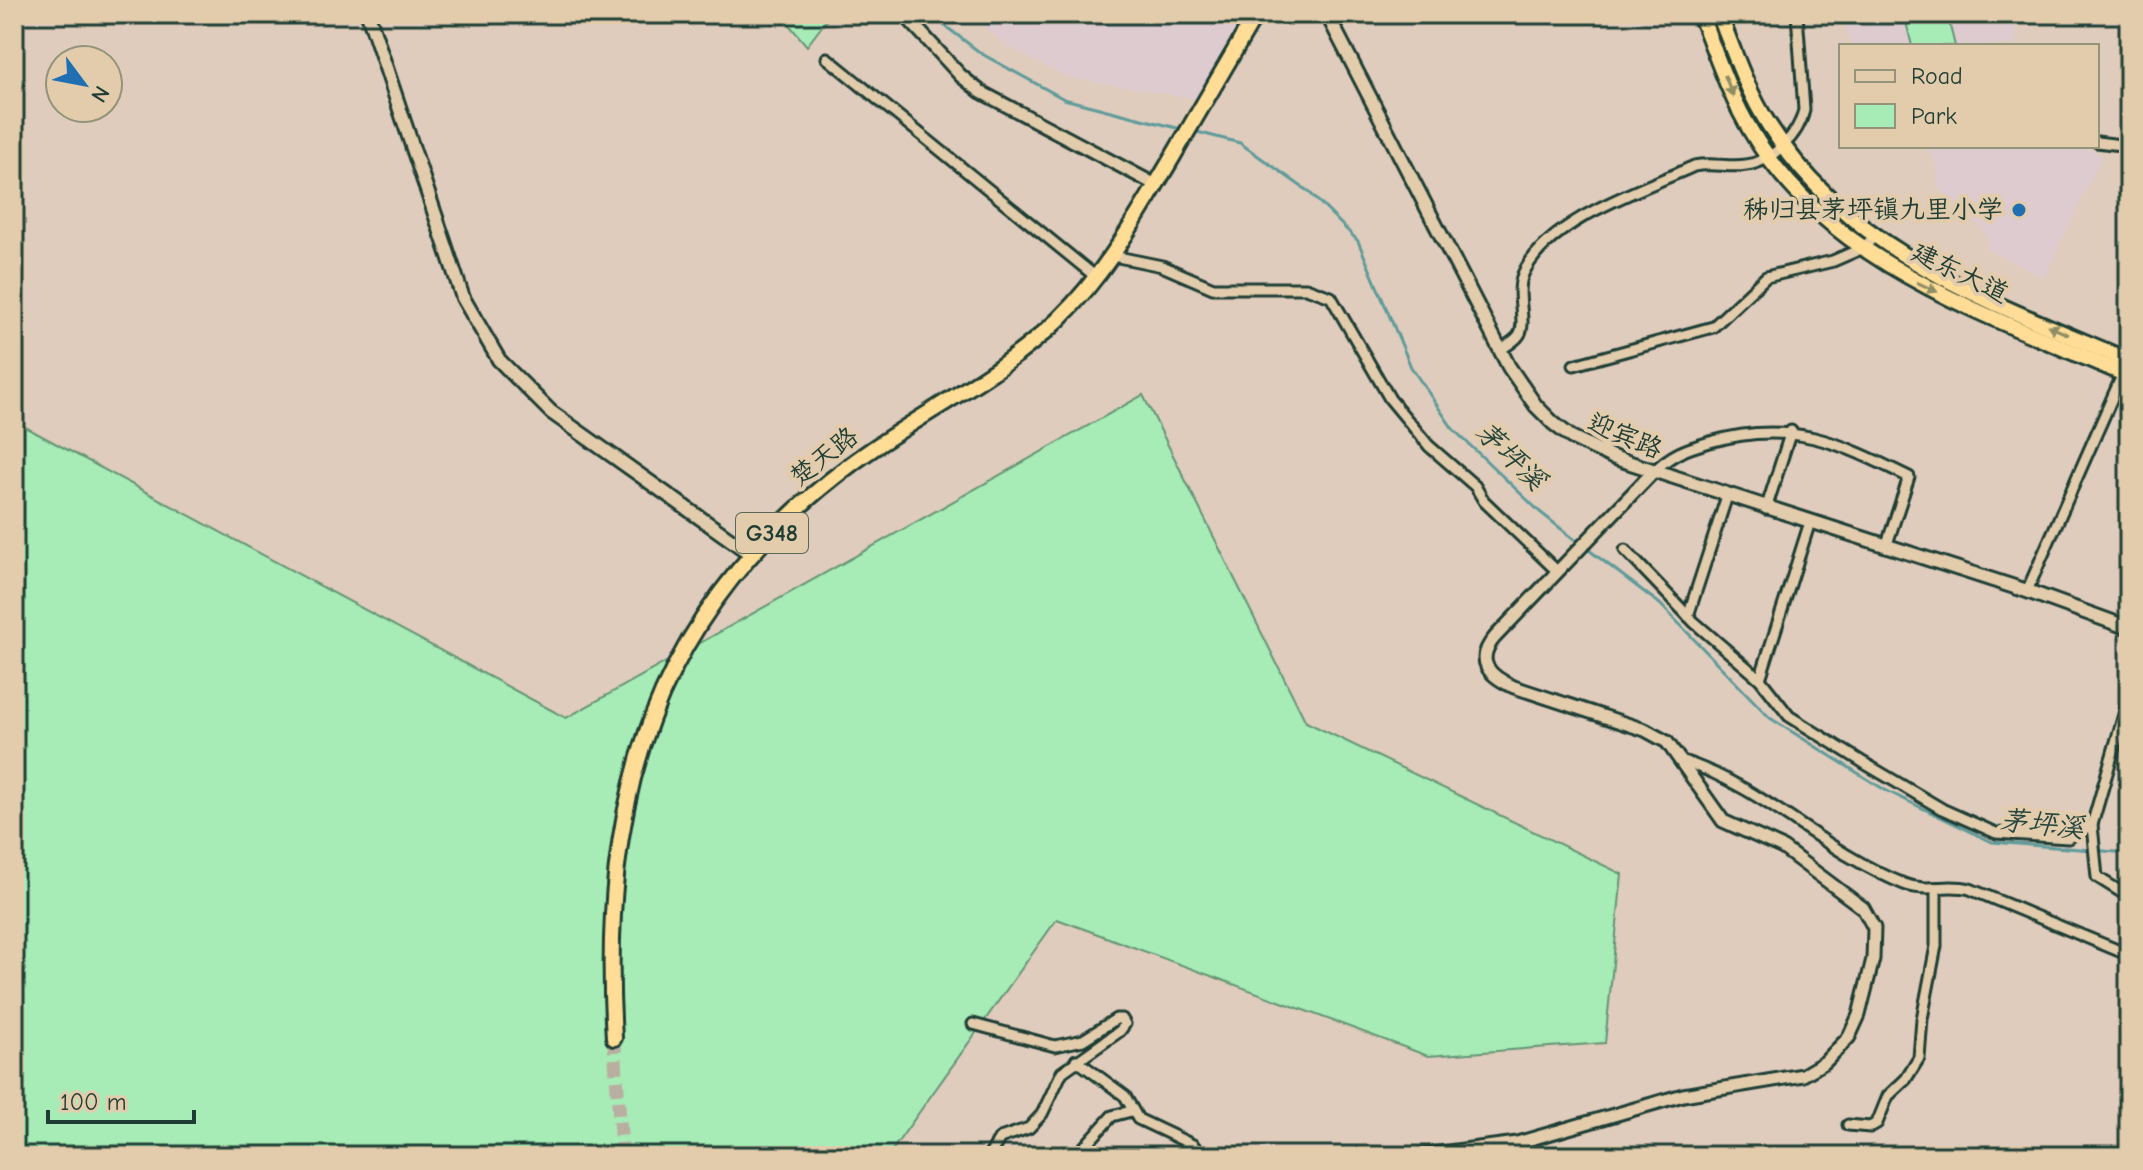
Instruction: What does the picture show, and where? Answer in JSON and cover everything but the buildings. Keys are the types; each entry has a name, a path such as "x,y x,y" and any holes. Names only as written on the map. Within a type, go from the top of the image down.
{"highway":[{"name":"楚天路","path":"614,1038 611,909 614,864 631,779 650,723 679,659 716,600 751,554 816,491 1025,347 1058,320 1113,256 1256,14"},
{"name":"建东大道","path":"1700,14 1734,99 1768,157 1797,192 1863,248 1917,283 2127,370"},
{"name":"建东大道","path":"1719,14 1750,92 1782,145 1812,182 1874,237 1957,286 2127,370"}],"main road":[{"path":"368,14 463,298 499,360 551,412 751,554"},
{"name":"迎宾路","path":"1327,14 1500,350 1521,387 1553,423 1591,448 1652,473 2027,591 2129,628"}],"street":[{"path":"904,14 951,66 981,92 1156,185"},
{"path":"1500,350 1519,336 1522,328 1517,301 1524,271 1537,254 1579,218 1694,166 1712,162 1744,166 1768,157 1801,124 1804,110 1797,14"},
{"path":"827,58 1096,277"},
{"path":"2099,142 2129,146"},
{"path":"1574,365 1713,327 1766,277 1833,261 1863,248 1874,237"},
{"path":"1113,256 1162,266 1213,288 1306,288 1331,297 1390,399 1429,446 1475,486 1484,501 1562,567"},
{"path":"2027,591 2127,370"},
{"path":"1766,509 1791,431"},
{"path":"1417,1156 1517,1143 1683,1095 1792,1078 1825,1062 1849,1037 1859,1015 1874,951 1874,928 1868,914 1783,848 1732,828 1723,821 1683,761 1657,735 1500,680 1486,664 1486,647 1672,453 1731,436 1791,431 1853,449 1909,477 1886,547"},
{"path":"1688,616 1727,496"},
{"path":"1760,679 1810,522"},
{"path":"1625,550 1688,616 1760,679 1789,716 1942,809 2005,835 2068,838 2092,825"},
{"path":"2129,697 2092,825 2097,872 2102,883 2129,897"},
{"path":"1683,761 1774,804 1825,842 1893,879 1912,887 1970,889 2129,955"},
{"path":"1848,1125 1870,1127 1877,1123 1888,1096 1906,1079 1919,1058 1936,946 1936,888"},
{"path":"973,1024 1055,1046 1083,1040 1116,1019 1124,1021 1120,1031 1062,1072 1036,1121 1022,1131 1000,1138 989,1156"},
{"path":"1076,1060 1125,1096 1131,1111 1148,1126 1193,1145 1203,1156"},
{"path":"1076,1156 1112,1116 1131,1111"}],"shaded area":[{"path":"967,14 1252,14 1197,99 1067,77 1009,47"},
{"path":"1843,14 2016,14 2016,44 1850,44"},
{"name":"秭归县茅坪镇九里小学","path":"1928,148 2088,148 2102,156 2044,278 1988,250 1987,237 1981,227 1938,187 1937,166"}],"green space":[{"path":"780,14 831,14 807,46"},
{"path":"1904,14 1947,14 1954,44 1912,44"},
{"path":"1143,395 1306,722 1622,874 1605,1043 1428,1056 1057,919 888,1156 14,1156 14,421 566,718"}],"waterway":[{"name":"茅坪溪","path":"936,14 940,22 982,54 1064,99 1181,129"},
{"name":"茅坪溪","path":"1193,131 1240,143 1309,192 1358,241 1411,367 1453,429 1540,512 1579,543"},
{"name":"茅坪溪","path":"1585,547 1660,604 1770,718 1885,790 1992,842 2129,853"}],"tunnel":[{"path":"614,1038 622,1156"}],"place":[{"name":"秭归县茅坪镇九里小学","path":"2019,210"}]}
